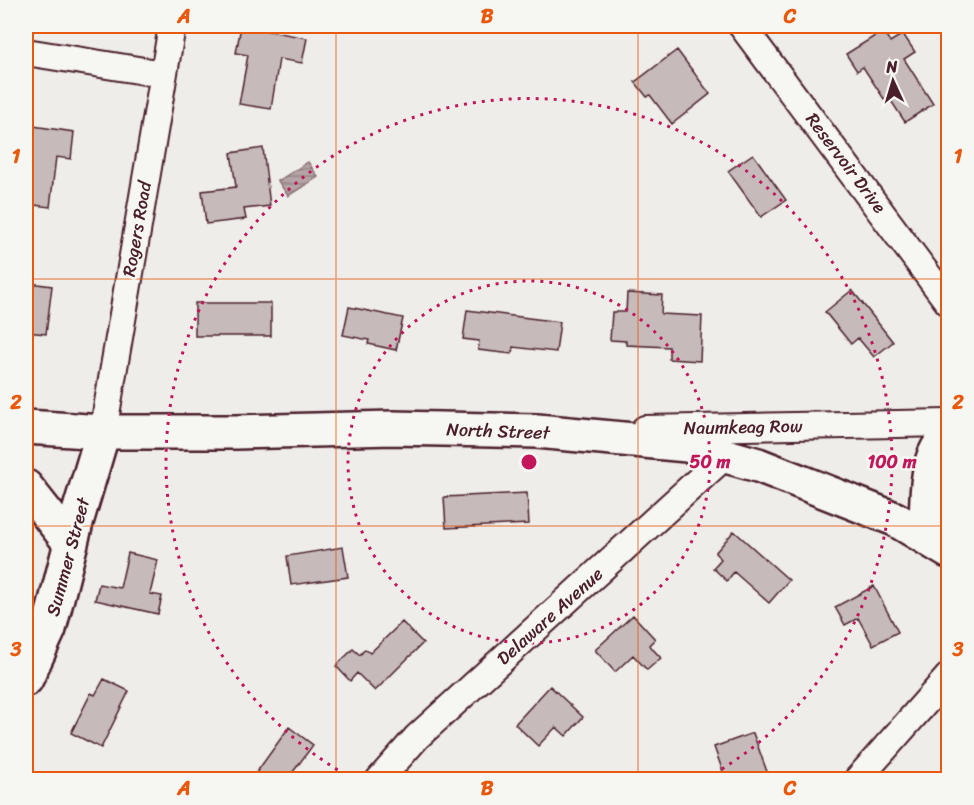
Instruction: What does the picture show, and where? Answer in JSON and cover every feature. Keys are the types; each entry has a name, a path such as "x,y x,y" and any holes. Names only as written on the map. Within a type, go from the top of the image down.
{"street":[{"name":"Rogers Road","path":"103,432 172,26"},
{"name":"Reservoir Drive","path":"742,26 948,302"},
{"path":"26,52 163,74"},
{"name":"Naumkeag Row","path":"537,431 948,423"},
{"name":"North Street","path":"26,427 103,432 236,432 392,428 537,431 687,445 758,465 895,519 937,544"},
{"name":"Summer Street","path":"26,680 49,629 103,432"},
{"path":"937,544 928,486 934,455 948,438"},
{"name":"Delaware Avenue","path":"379,780 417,737 725,456"},
{"path":"26,487 71,544"},
{"path":"857,780 948,676"}],"shaded area":[{"path":"308,162 318,177 288,196 278,181"}],"building":[{"path":"241,26 307,38 302,63 279,59 271,109 239,104 248,55 236,53"},
{"path":"883,31 890,42 903,34 915,52 904,59 933,104 905,122 888,96 884,99 863,67 857,71 846,54"},
{"path":"677,50 710,94 672,124 650,95 647,97 635,82"},
{"path":"26,125 74,132 71,159 56,157 50,207 26,204"},
{"path":"263,148 270,206 244,209 246,219 206,224 202,191 236,187 231,153"},
{"path":"753,154 786,200 761,217 728,171"},
{"path":"30,283 52,286 46,334 26,332 26,301 28,301"},
{"path":"852,290 893,342 874,357 858,338 851,344 825,312"},
{"path":"627,293 662,295 661,314 702,316 700,361 669,359 669,347 626,345 626,341 610,340 612,312 626,312"},
{"path":"195,303 271,303 271,336 195,336"},
{"path":"349,307 403,318 396,350 368,344 369,340 343,335"},
{"path":"467,310 560,322 556,352 513,347 512,354 478,350 479,341 463,339"},
{"path":"527,493 529,524 446,528 444,497"},
{"path":"734,531 789,580 769,603 734,572 727,581 713,568 721,559 715,553"},
{"path":"343,547 348,577 291,585 287,556"},
{"path":"128,553 158,560 150,594 162,596 158,614 95,600 99,584 120,588"},
{"path":"874,586 898,632 873,645 858,618 845,625 835,607"},
{"path":"633,615 655,639 649,645 661,658 647,670 633,655 615,672 595,650"},
{"path":"402,622 423,643 375,691 357,673 350,681 336,666 353,649 360,655 365,649 370,653"},
{"path":"104,679 129,691 101,748 71,733 91,693 95,695"},
{"path":"550,686 583,717 566,736 556,727 538,746 515,724"},
{"path":"289,727 313,745 287,780 251,780"},
{"path":"753,733 770,780 726,780 714,747"}]}
